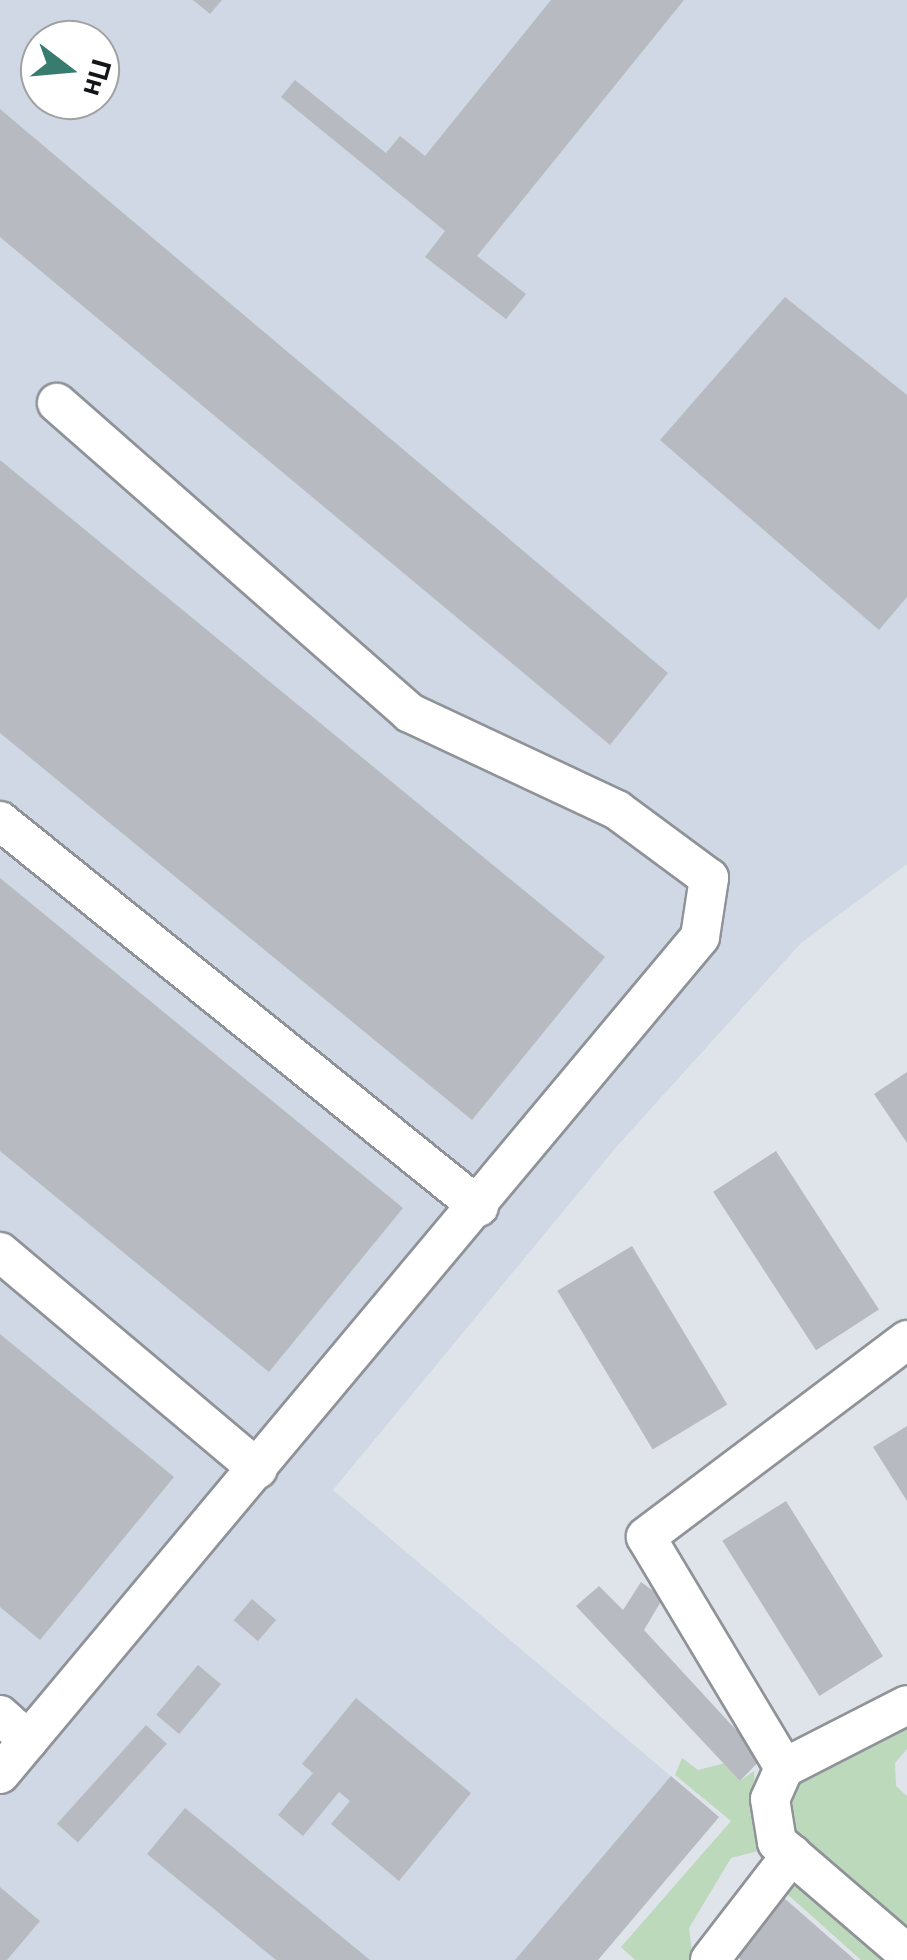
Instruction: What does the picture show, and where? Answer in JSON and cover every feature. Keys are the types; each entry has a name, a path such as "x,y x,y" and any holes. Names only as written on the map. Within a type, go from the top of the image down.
{"lane":[{"path":"0,1774 479,1207 700,937 709,878 616,810 410,713 57,402"},
{"path":"0,821 479,1207"},
{"path":"0,1252 258,1469"},
{"path":"784,1768 646,1537 907,1340"},
{"path":"907,1705 784,1768 770,1799 784,1848 907,1954"},
{"path":"0,1715 28,1740"},
{"path":"710,1960 784,1848"}],"shaded area":[{"path":"0,0 907,0 907,864 801,943 618,1145 333,1490 719,1817 598,1960 0,1960"}],"green space":[{"path":"907,1724 907,1749 895,1763 896,1786 907,1796 907,1940 791,1840 785,1799 807,1765"},
{"path":"682,1758 698,1770 725,1763 740,1781 754,1771 758,1851 731,1858 689,1928 693,1960 635,1960 621,1947 731,1821 675,1775"},
{"path":"799,1877 897,1960 861,1960 786,1893"}],"building":[{"path":"193,0 222,0 210,14"},
{"path":"551,0 684,0 477,256 526,294 506,319 425,257 445,231 281,97 295,80 386,153 400,136 425,156"},
{"path":"0,109 668,673 610,745 0,237"},
{"path":"785,297 907,395 907,597 879,630 660,440"},
{"path":"0,460 605,957 472,1120 0,733"},
{"path":"0,878 403,1208 269,1372 0,1151"},
{"path":"907,1072 907,1143 874,1094"},
{"path":"776,1151 879,1310 816,1350 713,1192"},
{"path":"632,1246 727,1405 653,1449 557,1291"},
{"path":"0,1334 174,1477 40,1640 0,1607"},
{"path":"907,1426 907,1501 873,1447"},
{"path":"786,1501 883,1656 819,1696 722,1541"},
{"path":"641,1582 663,1598 644,1630 762,1758 740,1781 576,1606 599,1586 623,1610"},
{"path":"252,1599 276,1620 258,1641 234,1620"},
{"path":"198,1665 221,1684 179,1734 156,1715"},
{"path":"356,1698 471,1793 399,1881 331,1824 350,1801 339,1792 303,1836 278,1815 313,1773 302,1764"},
{"path":"146,1725 167,1744 78,1843 57,1824"},
{"path":"671,1776 719,1817 598,1960 515,1960"},
{"path":"185,1808 370,1960 276,1960 147,1854"},
{"path":"0,1887 40,1921 7,1960 0,1960"},
{"path":"783,1897 855,1960 741,1960 734,1954"}]}
